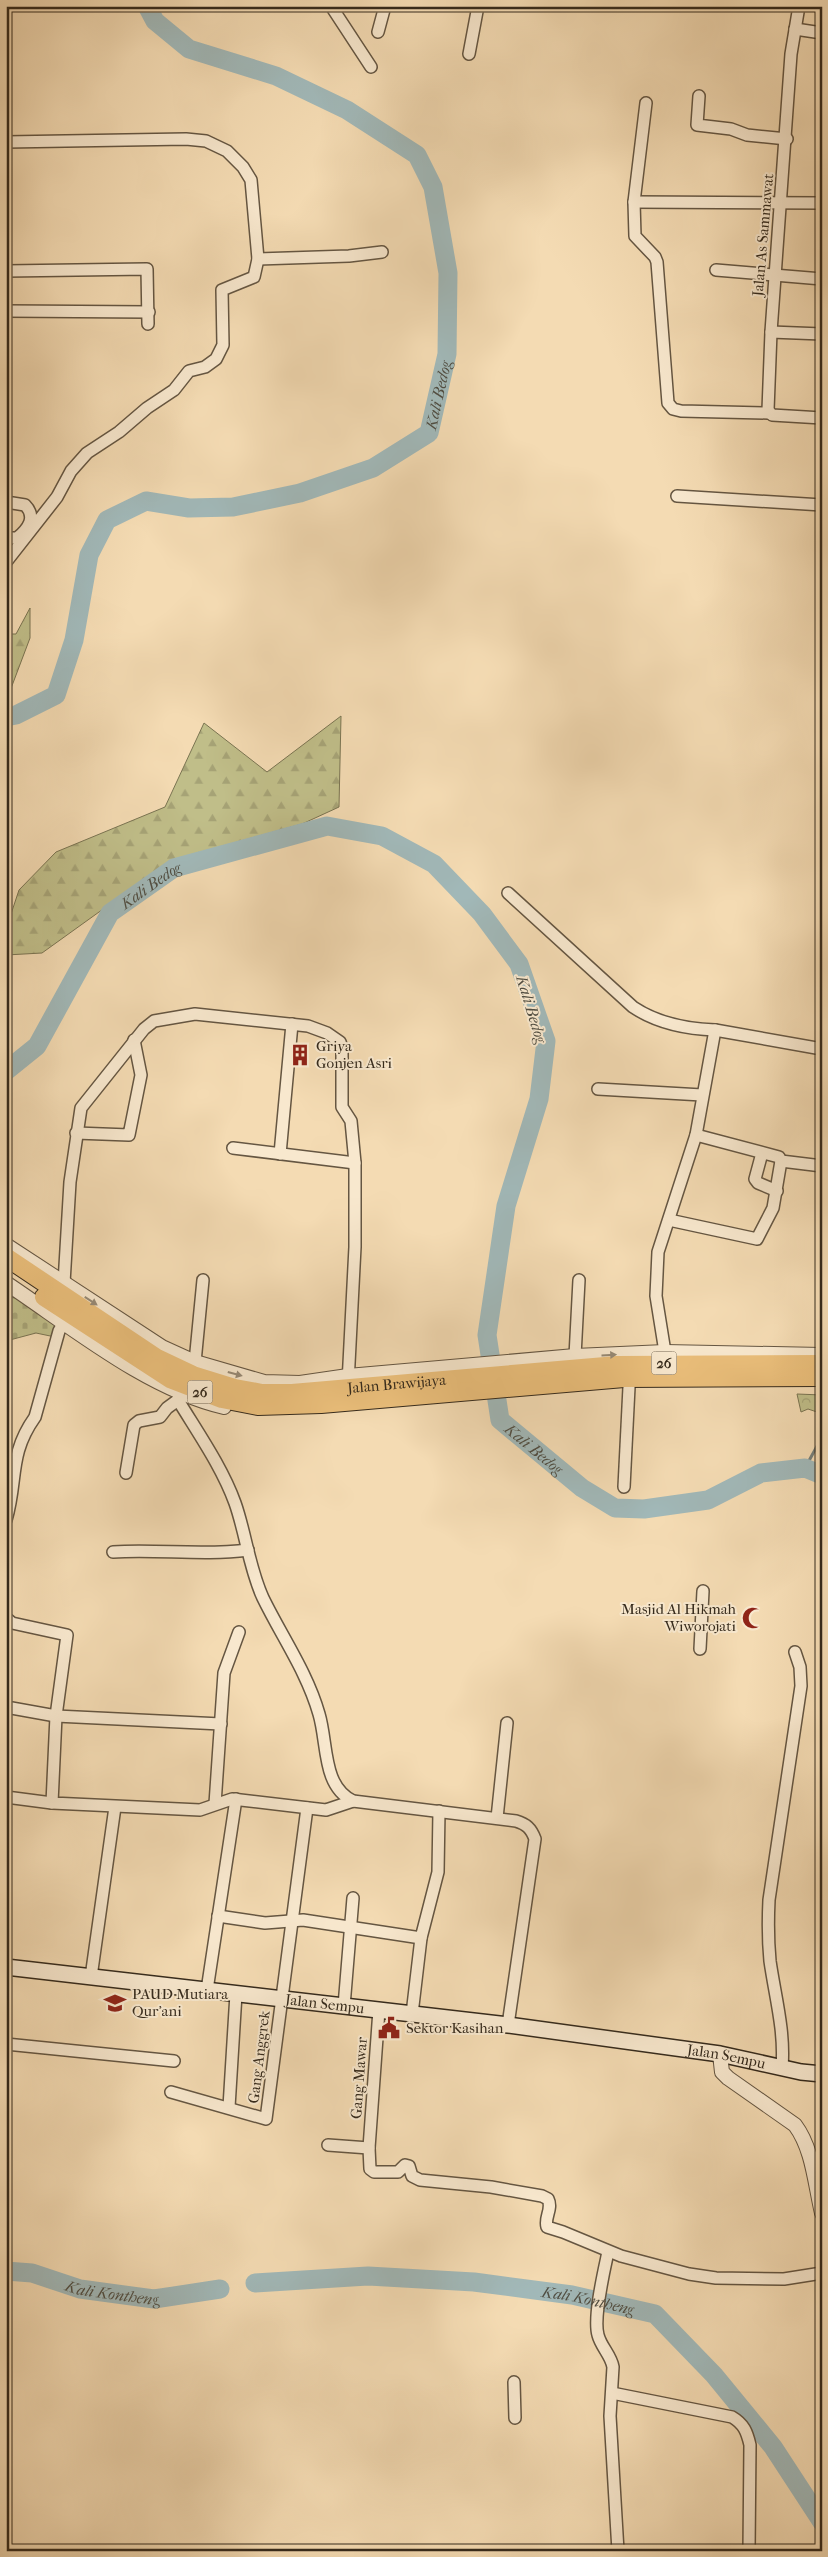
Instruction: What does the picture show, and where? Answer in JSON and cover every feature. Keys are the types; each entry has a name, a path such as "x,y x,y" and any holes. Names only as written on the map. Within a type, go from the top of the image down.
{"highway":[{"name":"Jalan Brawijaya","path":"6,1257 157,1358 193,1375 235,1388 262,1392 292,1393 348,1382 424,1387"},
{"name":"Jalan Brawijaya","path":"6,1272 151,1369 191,1389 222,1399 258,1406 286,1406 424,1387 509,1380 617,1365 724,1370 814,1382"},
{"name":"Jalan Brawijaya","path":"724,1370 795,1358 822,1364"},
{"path":"509,1380 629,1387 814,1382"}],"main road":[{"name":"Jalan Sempu","path":"6,1967 508,2025 720,2054 801,2072 822,2074"}],"street":[{"path":"378,32 385,6"},
{"path":"469,54 478,6"},
{"name":"Jalan As Sammawat","path":"769,413 771,332 798,6"},
{"path":"333,7 371,67"},
{"path":"795,30 822,33"},
{"path":"699,96 697,125 731,129 747,135 786,139"},
{"path":"646,102 634,202 634,236 655,257 668,403 673,409 681,411 769,413 822,418"},
{"path":"6,142 206,140 227,151 243,167 251,180 258,259 254,277 222,290 223,345 216,359 204,367 189,371 174,390 147,408 119,432 87,452 71,471 57,497 6,562"},
{"path":"634,202 822,203"},
{"path":"258,259 349,256 382,252"},
{"path":"6,271 147,269 148,324"},
{"path":"716,270 822,279"},
{"path":"6,312 149,312"},
{"path":"771,332 822,334"},
{"path":"677,496 822,505"},
{"path":"6,502 25,505 31,516 30,524 25,531 17,538 6,538"},
{"path":"508,893 633,1007 646,1015 696,1030 731,1031 822,1049"},
{"path":"6,1245 64,1283 162,1347 195,1362 264,1382 348,1382 355,1247 355,1163 351,1120 342,1107 342,1048 340,1042 327,1033 292,1024 195,1014 154,1021 134,1040 81,1108 70,1182 64,1283"},
{"path":"280,1154 292,1024"},
{"path":"665,1352 656,1296 658,1252 696,1135 715,1030"},
{"path":"76,1134 129,1135 141,1075 134,1040"},
{"path":"598,1089 702,1095"},
{"path":"696,1135 779,1157 781,1161 822,1166"},
{"path":"233,1148 355,1163"},
{"path":"762,1153 755,1179 758,1183 777,1191"},
{"path":"669,1220 757,1239 769,1218 777,1191 781,1161"},
{"path":"195,1362 203,1280"},
{"path":"575,1356 579,1280"},
{"path":"6,1283 178,1396 264,1414 424,1387"},
{"path":"6,1520 16,1453 27,1428 35,1417 59,1331 64,1322"},
{"path":"509,1380 575,1356 665,1352 795,1358 822,1355"},
{"path":"624,1487 629,1387"},
{"path":"126,1473 134,1425 139,1421 160,1418 178,1396"},
{"path":"178,1396 226,1480 238,1512 262,1597 299,1663 319,1713 333,1783 343,1796 353,1801 497,1818 525,1824 532,1830 535,1838 508,2025"},
{"path":"112,1552 150,1551 216,1554 248,1550"},
{"path":"700,1650 703,1591"},
{"path":"6,1618 12,1622 67,1635 56,1716 52,1804"},
{"path":"215,1804 224,1673 239,1632"},
{"path":"782,2067 783,2051 779,2005 770,1961 768,1930 769,1900 801,1686 800,1667 795,1652"},
{"path":"6,1707 56,1716 221,1724"},
{"path":"497,1818 507,1723"},
{"path":"6,1797 52,1804 200,1810 236,1799 326,1810 353,1801"},
{"path":"207,1990 236,1799"},
{"path":"91,1977 115,1807"},
{"name":"Gang Anggrek","path":"229,2107 266,2119 307,1808"},
{"path":"412,2014 421,1938 438,1872 439,1811"},
{"path":"344,2006 353,1898"},
{"path":"218,1916 265,1923 303,1920 421,1938"},
{"path":"171,2092 229,2107 236,1994"},
{"name":"Gang Mawar","path":"379,2010 369,2148 370,2169 374,2172 398,2172 405,2165 409,2166 412,2176 420,2180 491,2187 542,2196 548,2199 551,2206 546,2222 547,2227 564,2232 608,2252"},
{"path":"6,2044 174,2061"},
{"path":"720,2054 722,2072 728,2078 795,2125 802,2134 809,2154 822,2213"},
{"path":"328,2145 369,2148"},
{"path":"618,2551 610,2416 612,2360 597,2334 598,2310 608,2252 650,2265 716,2278 784,2280 822,2273"},
{"path":"514,2382 515,2418"},
{"path":"612,2393 732,2417 741,2422 747,2430 750,2445 749,2551"}],"green space":[{"path":"30,608 30,638 10,691 6,692 6,634 16,634"},
{"path":"341,716 339,807 302,824 170,861 42,953 6,955 6,929 19,890 56,852 165,807 204,723 267,772"},
{"path":"6,1297 22,1298 57,1323 55,1337 36,1333 6,1341"},
{"path":"797,1394 822,1395 822,1405 817,1412 808,1409 801,1412"}],"waterway":[{"name":"Kali Bedog","path":"6,717 16,715 56,695 74,640 89,555 107,520 146,501 189,508 233,507 300,493 373,468 429,433 447,354 448,273 433,187 417,155 347,110 276,76 189,49 155,21 147,6"},
{"name":"Kali Bedog","path":"6,1071 37,1046 110,913 174,868 327,826 382,836 434,864 482,914 519,964 546,1041 539,1099 506,1206 487,1335 500,1420 582,1488 615,1508 644,1509 708,1500 761,1473 805,1468 822,1475"},
{"path":"805,1468 822,1437"},
{"name":"Kali Kontheng","path":"6,2271 32,2273 80,2289 154,2299 220,2289"},
{"name":"Kali Kontheng","path":"255,2283 368,2276 474,2282 572,2295 655,2314 714,2375 773,2447 822,2522"}],"place":[{"name":"Griya Gonjen Asri","path":"300,1055"},
{"name":"Masjid Al Hikmah Wiworojati","path":"753,1618"},
{"name":"PAUD Mutiara Qur'ani","path":"115,2003"},
{"name":"Sektor Kasihan","path":"389,2028"}]}
